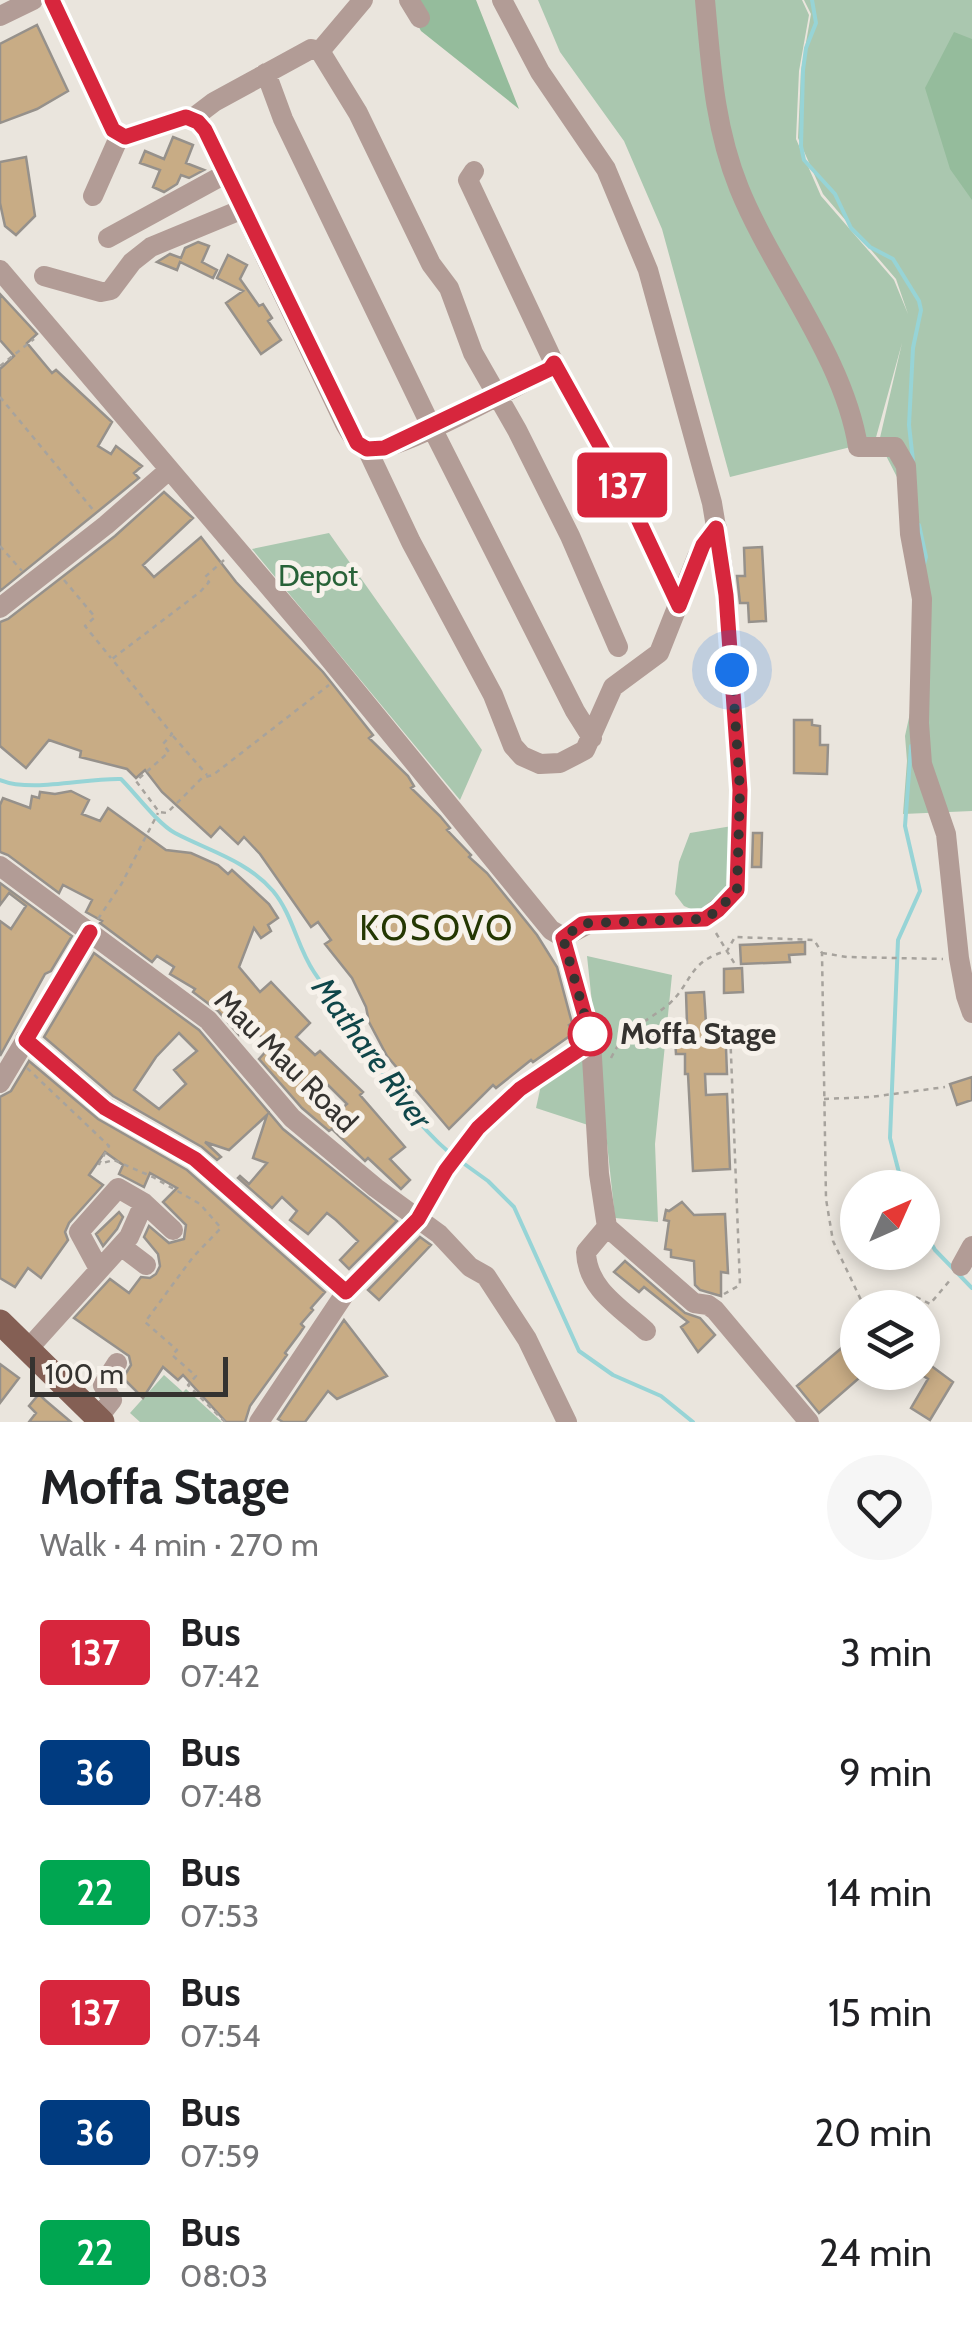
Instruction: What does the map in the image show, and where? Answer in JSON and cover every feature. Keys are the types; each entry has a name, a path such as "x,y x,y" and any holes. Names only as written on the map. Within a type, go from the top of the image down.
{"main road":[{"path":"0,1322 100,1420"}],"street":[{"path":"0,16 33,0"},
{"path":"52,0 108,124 120,135 132,136 178,118 193,118 266,73 311,49 320,50"},
{"path":"320,50 364,0"},
{"path":"502,0 540,72 606,168 659,304 716,528 726,595 740,790 737,890 718,910 705,919 582,924 563,938"},
{"path":"704,0 713,97 740,192 820,344 858,446 895,448 906,466 910,534 922,600 922,764 946,834 960,958 972,1012"},
{"path":"320,50 358,113 432,264 448,288 473,353 570,536 618,646"},
{"path":"266,73 283,118 432,426 592,738"},
{"path":"193,118 205,130 227,173 346,424 357,443 367,449 411,542 493,694 514,746 530,760 554,764 585,750 610,692 659,652 703,545 716,528"},
{"path":"93,196 120,135"},
{"path":"474,171 468,180 554,363 623,487 679,606"},
{"path":"108,238 227,173"},
{"path":"44,276 101,292 111,290 132,262 151,247 244,209"},
{"path":"0,270 242,554 551,930 563,938 592,1041 606,1227 694,1303 708,1305 809,1422"},
{"path":"367,449 384,448 432,426 550,369 554,363"},
{"path":"0,608 169,470"},
{"name":"Mau Mau Road","path":"0,866 208,1020 292,1118 439,1234 492,1285 527,1339 567,1422"},
{"path":"0,1083 90,932"},
{"path":"26,1040 105,1108 195,1159 346,1292"},
{"path":"264,1420 346,1292 418,1219 446,1170 478,1128 520,1089 592,1041"},
{"path":"99,1270 80,1236 82,1227 118,1188 144,1203 172,1230"},
{"path":"28,1350 122,1246 144,1203"},
{"path":"606,1227 586,1252 586,1269 595,1285 646,1330"},
{"path":"122,1246 146,1266"},
{"path":"961,1266 972,1246"},
{"path":"100,1420 112,1396 104,1385 117,1363"}],"path":[{"path":"0,366 48,328"},
{"path":"0,397 106,525"},
{"path":"0,546 33,583"},
{"path":"112,659 200,592 209,582 205,577 226,558 242,554"},
{"path":"54,567 95,617 85,626 208,777"},
{"path":"172,734 162,744 169,752 136,782 159,812 167,813 202,778 342,675"},
{"path":"90,932 122,883 159,812"},
{"path":"716,933 736,966"},
{"path":"728,951 735,937 814,940 822,953 826,1199 833,1241 856,1290"},
{"path":"612,1056 621,1038 672,1001 698,964 713,954 728,951"},
{"path":"822,953 847,957 960,958"},
{"path":"708,1305 740,1284 730,1029"},
{"path":"822,1099 945,1087"},
{"path":"940,1293 961,1266"}],"green space":[{"path":"404,0 476,0 519,109 421,31"},
{"path":"538,0 802,0 809,15 799,71 796,139 821,196 894,280 908,314 896,279 823,194 798,138 801,71 811,14 804,0 972,0 972,811 903,814 905,736 922,658 899,481 879,442 902,343 875,441 730,477 662,229 624,141 560,52"},
{"path":"954,32 972,39 972,200 950,169 925,88"},
{"name":"Depot","path":"329,533 482,750 460,800 252,549"},
{"path":"732,826 732,888 705,915 684,906 675,894 679,862 690,833"},
{"path":"587,956 672,975 655,1144 658,1222 615,1218"},
{"path":"584,1053 591,1126 536,1108 543,1076"},
{"path":"164,1375 222,1422 140,1422 130,1413"}],"building":[{"path":"37,25 68,91 37,109 0,123 0,44"},
{"path":"173,137 193,145 186,163 204,170 189,178 181,175 177,184 164,192 153,187 160,170 140,163 145,151 164,159"},
{"path":"26,157 35,216 16,235 5,226 0,203 0,162"},
{"path":"198,242 209,246 202,262 217,270 213,278 180,262 177,270 157,262 170,254 181,258 185,248"},
{"path":"228,255 247,265 240,279 259,306 263,304 272,318 268,321 281,340 261,354 226,303 243,291 217,278"},
{"path":"0,294 37,334 27,343 52,373 56,370 112,422 98,446 111,454 116,446 142,466 134,473 139,478 0,591 0,369 14,356 0,340"},
{"path":"164,492 193,518 143,565 154,577 201,537 236,582 323,672 373,735 369,738 408,776 414,786 411,788 487,873 537,935 557,967 574,1033 496,1088 493,1085 449,1129 387,1056 352,978 325,944 331,940 318,922 311,927 244,837 238,844 220,827 211,837 162,792 145,770 136,778 127,769 80,757 81,751 49,740 26,768 0,746 0,622 115,536"},
{"path":"762,547 766,621 749,622 748,603 740,603 737,576 745,576 744,548"},
{"path":"794,720 812,720 812,725 820,726 820,745 828,745 827,774 794,773"},
{"path":"71,791 89,800 82,814 100,821 108,808 166,850 191,853 228,874 232,870 269,904 278,918 268,925 271,931 261,938 254,928 239,967 260,992 271,982 310,1023 296,1037 315,1055 320,1051 363,1092 360,1095 405,1147 390,1159 410,1180 401,1189 368,1158 365,1161 332,1129 329,1131 302,1108 259,1059 270,1047 251,1025 239,1035 218,1011 193,992 195,989 170,974 174,967 157,956 152,962 86,912 92,900 63,885 59,893 0,852 3,798 30,808 32,796 39,798 40,792","holes":["328,1085 347,1104 328,1120 308,1098"]},
{"path":"753,833 762,833 761,867 752,867"},
{"path":"0,883 72,936 51,971 45,974 0,1056 0,921 11,929 26,906 9,893 0,905"},
{"path":"805,942 805,954 789,955 790,962 741,964 740,945"},
{"path":"94,953 199,1030 283,1129 397,1221 349,1269 340,1260 358,1241 336,1220 327,1213 308,1234 290,1220 297,1211 282,1197 272,1208 238,1178 249,1184 267,1163 253,1158 267,1115 229,1150 205,1142 221,1157 217,1160 202,1147 113,1096 44,1037","holes":["179,1033 197,1051 174,1070 186,1084 159,1109 134,1090 156,1057"]},
{"path":"742,968 743,992 724,993 724,969"},
{"path":"704,992 706,1023 725,1022 727,1074 705,1074 706,1095 727,1094 730,1169 693,1171 688,1074 685,1054 676,1054 674,1024 687,1024 686,993"},
{"path":"29,1061 98,1119 187,1170 325,1292 250,1406 245,1422 226,1422 183,1375 178,1380 163,1367 143,1398 123,1378 131,1365 129,1356 74,1318 110,1279 129,1293 141,1277 156,1274 160,1266 158,1254 144,1237 149,1226 169,1243 184,1239 186,1225 163,1202 177,1188 150,1173 144,1187 119,1174 123,1165 105,1152 89,1175 103,1185 69,1223 65,1232 68,1240 41,1278 28,1268 15,1287 0,1278 0,1097 11,1091"},
{"path":"972,1077 972,1100 957,1105 950,1084"},
{"path":"682,1202 694,1215 725,1214 728,1273 721,1272 721,1296 695,1285 694,1261 671,1257 671,1250 665,1249 669,1221 664,1220 666,1210"},
{"path":"119,1212 123,1217 103,1246 96,1234"},
{"path":"420,1237 431,1245 379,1300 368,1290"},
{"path":"625,1261 685,1313 700,1318 715,1335 698,1352 681,1327 688,1322 644,1287 639,1292 614,1272"},
{"path":"344,1320 387,1376 337,1399 328,1391 305,1422 278,1419"},
{"path":"840,1349 840,1390 845,1390 819,1413 797,1386"},
{"path":"0,1364 19,1378 0,1403"},
{"path":"940,1372 953,1382 930,1420 911,1408 922,1390 940,1390"},
{"path":"39,1394 71,1422 29,1422 36,1413 29,1406"}],"waterway":[{"path":"812,0 816,23 803,70 804,160 835,194 851,228 870,247 893,259 919,301 909,425 913,461"},
{"path":"919,525 924,564"},
{"path":"898,1170 890,1138 898,940 920,891 905,826 911,746"},
{"name":"Mathare River","path":"0,780 43,785 121,779 168,829 239,864 262,880 285,910 314,972 396,1092 451,1154"},
{"name":"Mathare River","path":"463,1163 514,1207 579,1351 613,1375 661,1396 693,1422"},
{"path":"940,1255 972,1288"}],"bus line":[{"name":"137","path":"52,0 113,130 125,137 132,136 186,117 193,118 205,130 357,443 367,449 384,448 491,399 550,369 554,363 623,487 679,606 703,545 716,528 726,595 740,790 738,878 734,894 705,919 582,924 563,938 592,1041 520,1089 478,1128 446,1170 418,1219 346,1292 195,1159 105,1108 26,1040 90,932"}],"place":[{"name":"Moffa Stage","path":"590,1034"}],"district":[{"name":"KOSOVO","path":"437,928"}],"route":[{"path":"590,1034 592,1041 563,938 582,924 705,919 737,890 740,790 732,670"}]}
